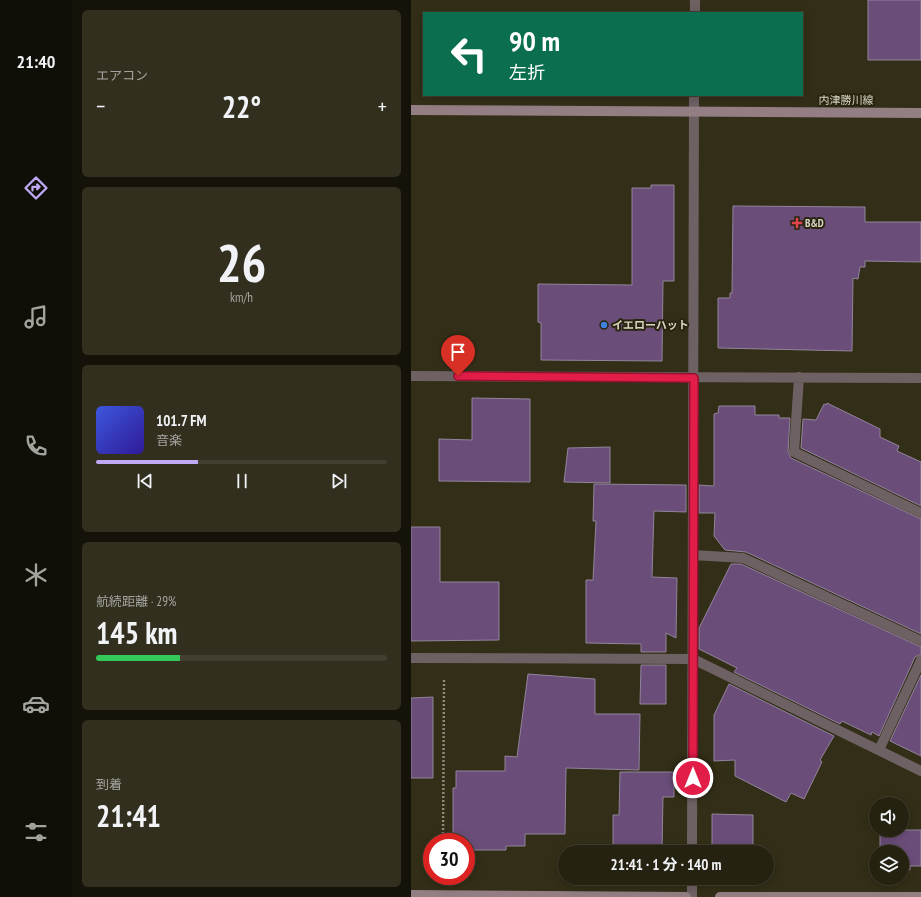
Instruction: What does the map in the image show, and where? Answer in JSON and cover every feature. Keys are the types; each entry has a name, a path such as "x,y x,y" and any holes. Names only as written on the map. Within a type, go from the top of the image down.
{"main road":[{"name":"内津勝川線","path":"411,110 921,113"},
{"path":"411,895 687,897"},
{"path":"720,897 921,897"}],"street":[{"path":"695,0 695,12"},
{"path":"692,845 694,96"},
{"path":"411,376 921,378"},
{"path":"799,377 794,452 921,513"},
{"path":"693,555 743,558 921,641"},
{"path":"411,658 693,659 921,771"},
{"path":"879,750 921,660"},
{"path":"692,885 692,897"}],"path":[{"path":"443,833 445,659"}],"building":[{"path":"868,0 921,0 921,60 868,60"},
{"path":"651,185 674,185 674,281 663,281 662,361 541,360 541,323 538,322 538,284 632,285 632,188 651,188"},
{"path":"733,206 865,207 865,222 921,222 921,262 865,261 865,267 860,267 858,279 853,278 852,351 718,348 718,298 730,298 730,293 732,293"},
{"path":"472,398 530,399 530,482 439,481 439,439 472,440"},
{"path":"827,403 880,429 880,437 899,446 897,451 921,462 921,506 801,448 803,419 816,420 824,404 826,405"},
{"path":"719,406 755,406 755,415 779,415 779,418 790,418 788,452 791,458 921,519 921,634 746,552 725,550 714,536 715,513 699,513 699,485 714,486 714,414 718,413"},
{"path":"610,447 610,483 564,482 568,448"},
{"path":"594,484 686,485 686,512 654,511 652,577 677,578 676,638 666,633 666,652 641,652 641,644 586,643 586,580 593,580 596,521 593,521"},
{"path":"411,527 440,527 440,582 499,582 499,640 411,641"},
{"path":"731,564 741,564 921,647 921,654 915,657 879,736 872,732 871,735 842,721 840,724 734,672 737,668 699,649 699,628"},
{"path":"641,665 666,665 666,704 640,704"},
{"path":"528,674 595,679 595,714 640,714 639,770 566,768 565,834 525,834 525,846 506,846 506,850 475,850 475,833 453,833 453,788 456,788 456,771 505,771 505,756 517,757"},
{"path":"921,675 921,756 890,741"},
{"path":"729,684 834,736 820,760 822,762 804,799 791,793 786,802 735,776 735,760 714,761 714,715"},
{"path":"433,697 433,778 411,778 411,698"},
{"path":"620,772 674,772 674,797 663,797 662,845 613,845 613,815 619,815"},
{"path":"712,814 753,815 753,845 712,845"},
{"path":"909,830 921,830 921,866 910,866 909,870 909,845 880,845 880,837 909,837"}],"place":[{"name":"B&D","path":"797,223"},
{"name":"イエローハット","path":"604,325"}],"route":[{"path":"458,376 694,378 693,778"}]}
